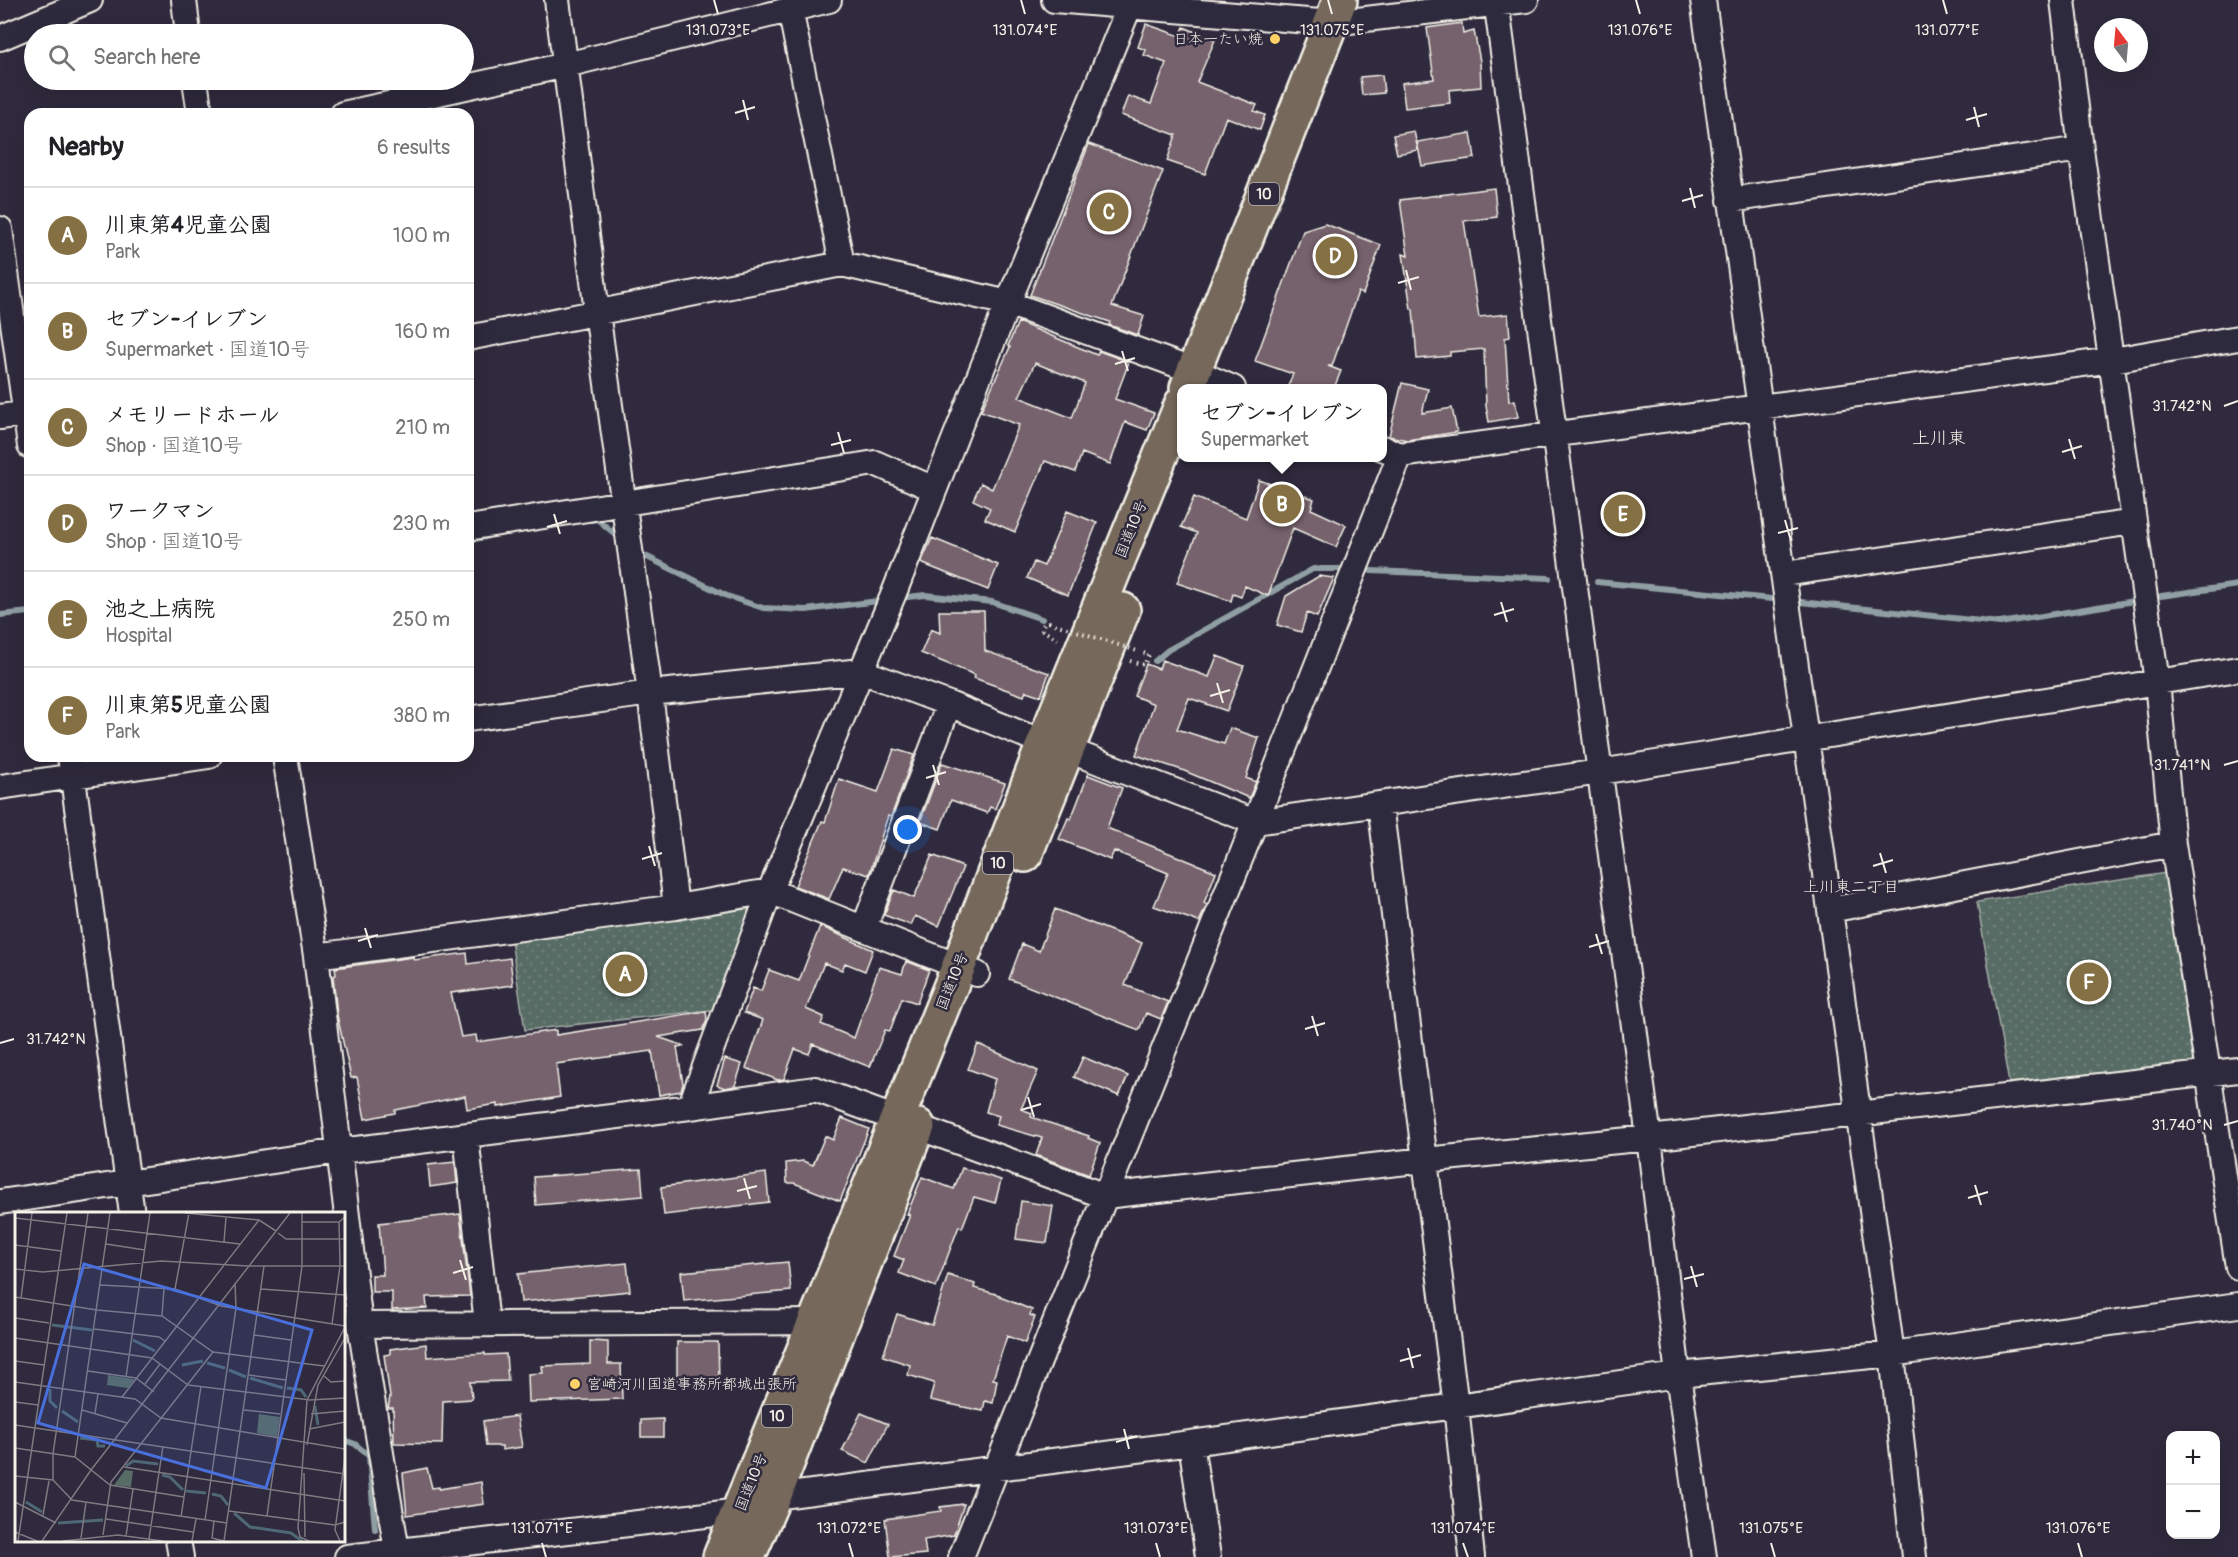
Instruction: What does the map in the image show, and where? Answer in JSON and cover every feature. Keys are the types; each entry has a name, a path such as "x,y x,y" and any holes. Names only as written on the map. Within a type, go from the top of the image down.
{"highway":[{"name":"10","path":"1208,384 1346,11"},
{"name":"国道10号","path":"748,1557 774,1497 907,1123 1056,747 1177,417"},
{"name":"国道10号","path":"1056,747 1181,462"},
{"name":"国道10号","path":"720,1557 815,1322 907,1123"}],"street":[{"path":"33,24 90,0"},
{"path":"183,0 187,24"},
{"path":"557,0 597,312 650,693 676,907"},
{"path":"474,85 566,65 829,0"},
{"path":"1053,0 1346,11 1526,0"},
{"path":"1703,0 1892,1354 1914,1557"},
{"path":"2063,0 2081,149 2113,360 2157,682 2173,844 2238,1267"},
{"path":"1496,2 1704,1557"},
{"path":"690,1107 770,891 882,623 1008,303 1130,3"},
{"path":"790,9 842,264"},
{"path":"0,38 24,28"},
{"path":"196,90 199,108"},
{"path":"370,108 452,90"},
{"path":"1730,200 2081,149"},
{"path":"0,229 24,388"},
{"path":"474,337 842,264 1008,303 1208,384"},
{"path":"1391,451 1759,407 2113,360 2238,338"},
{"path":"0,417 24,414"},
{"path":"961,1557 1255,822 1387,462"},
{"path":"474,527 624,509 875,463 934,489"},
{"path":"1784,574 2134,522"},
{"path":"474,717 650,693 861,671 1255,822 1600,772 2238,669"},
{"path":"864,928 950,704"},
{"path":"0,787 71,766 126,762"},
{"path":"286,762 316,956 360,1325 398,1554"},
{"path":"71,766 132,1212"},
{"path":"1380,804 1456,1406 1472,1557"},
{"path":"1830,910 2173,844"},
{"path":"316,956 676,907 770,891 967,971"},
{"path":"0,1203 340,1151 814,1089 1105,1196 1425,1160 1649,1138 2238,1070"},
{"path":"466,1136 487,1324"},
{"path":"347,1557 398,1554 740,1511 774,1497 1191,1443 1678,1375 1892,1354 2238,1305"},
{"path":"360,1325 815,1322"},
{"path":"1191,1443 1208,1557"},
{"path":"178,1542 181,1557"}],"path":[{"path":"1049,622 1140,652"}],"green space":[{"path":"2172,872 2198,1062 2009,1083 1977,902"},
{"path":"746,909 756,916 720,1009 525,1030 511,940"}],"building":[{"path":"1462,23 1463,34 1474,31 1480,61 1481,87 1449,90 1450,103 1405,108 1402,83 1434,79 1427,28"},
{"path":"1146,24 1180,36 1184,27 1215,40 1197,82 1257,105 1254,111 1265,115 1260,130 1226,117 1205,174 1167,161 1176,135 1121,115 1128,96 1151,104 1166,63 1144,55 1146,50 1138,47"},
{"path":"1382,75 1384,93 1362,95 1360,77"},
{"path":"1414,131 1418,150 1397,154 1393,135"},
{"path":"1471,133 1475,158 1422,166 1417,142"},
{"path":"1089,144 1163,171 1112,306 1144,316 1138,335 1109,325 1110,322 1030,295"},
{"path":"1494,188 1497,217 1464,221 1479,317 1508,314 1510,337 1505,338 1509,401 1515,400 1518,417 1489,422 1486,406 1484,349 1450,352 1450,356 1417,359 1413,309 1411,309 1403,254 1408,256 1400,200"},
{"path":"1325,224 1381,245 1363,294 1358,292 1332,366 1328,366 1341,371 1336,384 1289,384 1293,374 1255,361 1303,231"},
{"path":"1018,322 1097,355 1099,351 1129,362 1115,399 1154,413 1147,430 1125,422 1110,464 1082,453 1075,472 1045,461 1015,532 985,519 990,508 973,500 981,483 992,489 1019,425 981,411 1010,347 1008,346","holes":["1035,363 1085,383 1072,418 1019,397"]},
{"path":"1402,383 1428,389 1422,413 1452,408 1457,432 1407,440 1389,436"},
{"path":"1259,480 1314,499 1311,509 1346,525 1336,547 1293,528 1268,596 1245,586 1241,597 1233,594 1231,601 1177,583 1197,533 1181,527 1194,497 1246,518"},
{"path":"1067,511 1097,523 1068,595 1027,578 1034,562 1044,566"},
{"path":"932,538 998,565 988,590 921,563"},
{"path":"1319,576 1334,578 1317,617 1307,613 1301,632 1277,625 1286,596"},
{"path":"939,611 984,611 985,651 1049,673 1041,696 1026,691 1024,696 974,678 975,675 921,653 931,629 940,633"},
{"path":"1217,656 1244,666 1227,711 1189,698 1177,729 1224,744 1230,728 1259,738 1246,778 1256,782 1249,798 1182,770 1136,755 1154,704 1134,696 1146,664 1159,669 1162,660 1209,677"},
{"path":"894,749 914,755 891,817 888,816 869,875 843,867 829,899 795,886 822,821 825,822 839,779 878,792"},
{"path":"942,763 1005,783 995,809 990,807 987,813 951,800 940,829 920,822"},
{"path":"1088,775 1122,788 1107,828 1216,872 1204,903 1207,905 1199,922 1154,906 1168,873 1114,851 1110,860 1059,839 1068,818 1071,819"},
{"path":"932,855 963,867 939,926 915,916 911,925 884,915 894,890 914,898"},
{"path":"1055,909 1142,943 1125,985 1168,1002 1161,1019 1146,1013 1139,1030 1009,979 1022,944 1039,951"},
{"path":"820,926 873,950 865,971 845,963 842,970 824,963 806,1009 824,1017 821,1024 854,1038 879,967 902,974 906,961 929,970 917,1003 902,998 890,1031 885,1030 870,1067 813,1044 809,1054 795,1049 784,1079 778,1080 746,1068 763,1020 744,1013 753,988 761,991 769,970 799,981"},
{"path":"467,953 468,964 510,958 513,985 451,993 461,1037 476,1035 477,1042 556,1030 556,1035 706,1011 707,1020 703,1030 658,1037 684,1046 677,1047 683,1084 681,1091 659,1095 652,1051 556,1064 560,1097 498,1107 498,1104 467,1109 465,1096 395,1110 395,1113 365,1119 357,1077 351,1078 337,1015 333,976 336,975 335,968 413,957 414,960"},
{"path":"978,1044 1038,1071 1021,1109 1032,1113 1031,1117 1089,1136 1088,1138 1100,1143 1089,1175 1036,1155 1042,1138 996,1125 999,1116 986,1112 995,1079 968,1069"},
{"path":"1083,1057 1128,1076 1119,1096 1074,1077"},
{"path":"725,1059 742,1064 735,1086 725,1088 717,1085"},
{"path":"842,1118 869,1129 840,1201 794,1183 787,1183 786,1163 803,1161 813,1165 825,1136 833,1140"},
{"path":"455,1162 457,1183 430,1187 428,1165"},
{"path":"962,1168 1001,1180 995,1203 974,1197 962,1228 959,1226 936,1287 899,1273 904,1260 894,1256 922,1177 954,1189"},
{"path":"641,1169 643,1196 536,1205 534,1177"},
{"path":"766,1173 769,1202 664,1215 661,1187"},
{"path":"1021,1201 1053,1206 1047,1243 1016,1239"},
{"path":"460,1214 470,1296 426,1297 427,1308 392,1310 392,1292 372,1292 372,1275 383,1275 379,1223"},
{"path":"788,1262 791,1291 684,1301 681,1272"},
{"path":"627,1263 630,1291 521,1302 518,1274"},
{"path":"948,1275 975,1284 974,1288 1000,1295 1000,1297 1032,1310 1030,1315 1035,1317 1025,1343 1007,1336 993,1379 997,1380 993,1403 985,1401 983,1411 930,1400 934,1383 908,1375 910,1365 883,1356 897,1314 932,1325"},
{"name":"宮崎河川国道事務所都城出張所","path":"590,1341 608,1342 608,1364 621,1364 622,1399 529,1402 528,1374 543,1373 542,1366 590,1364"},
{"path":"677,1342 718,1342 719,1380 677,1381"},
{"path":"426,1344 427,1357 506,1354 508,1381 470,1382 472,1399 443,1401 442,1444 394,1443 393,1408 388,1408 390,1397 384,1355 390,1354 390,1349"},
{"path":"861,1413 888,1424 868,1463 842,1451"},
{"path":"517,1416 522,1447 502,1450 502,1446 486,1446 483,1421"},
{"path":"663,1419 663,1437 641,1437 641,1420"},
{"path":"427,1468 432,1488 439,1487 439,1489 481,1482 484,1504 407,1515 403,1473"},
{"path":"964,1504 954,1535 924,1540 926,1554 890,1557 885,1519 941,1511 940,1507"}],"waterway":[{"path":"591,520 597,519 621,539"},
{"path":"474,539 486,537"},
{"path":"639,553 727,596 763,608 806,610 886,600"},
{"path":"1155,661 1168,650 1313,569 1340,569"},
{"path":"1371,571 1549,578"},
{"path":"1597,582 1772,599"},
{"path":"2161,596 2238,585"},
{"path":"899,598 925,595 992,602 1042,619"},
{"path":"1800,602 2000,623 2134,601"},
{"path":"0,615 24,613"},
{"path":"345,1440 355,1444 369,1456 375,1529"}],"place":[{"name":"日本一たい焼","path":"1275,39"},
{"name":"メモリードホール","path":"1109,212"},
{"name":"ワークマン","path":"1335,256"},
{"name":"セブン-イレブン","path":"1282,504"},
{"name":"池之上病院","path":"1623,514"},
{"name":"川東第4児童公園","path":"625,974"},
{"name":"川東第5児童公園","path":"2089,982"},
{"name":"宮崎河川国道事務所都城出張所","path":"575,1384"}],"district":[{"name":"上川東","path":"1939,438"},
{"name":"上川東二丁目","path":"1851,886"}]}
